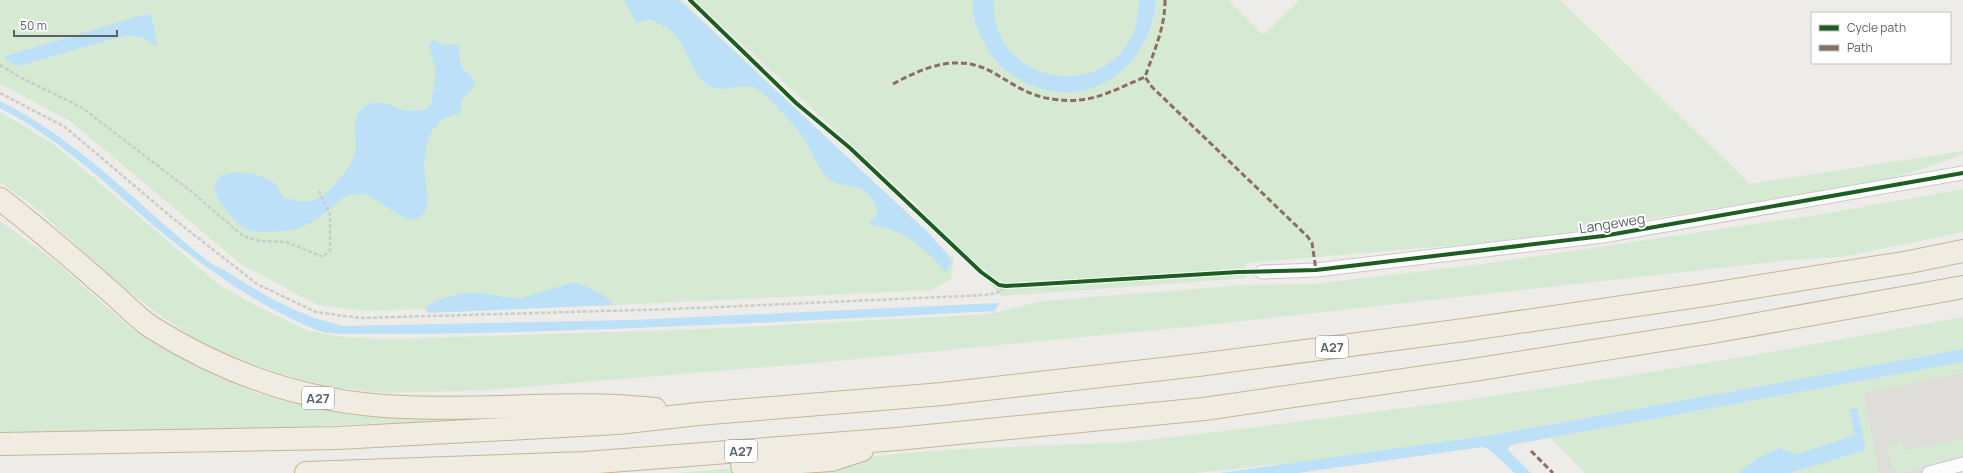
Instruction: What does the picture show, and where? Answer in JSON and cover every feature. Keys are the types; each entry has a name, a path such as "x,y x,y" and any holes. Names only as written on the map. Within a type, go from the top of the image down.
{"highway":[{"name":"A27","path":"0,199 59,246 150,326 210,360 266,383 318,398 402,408 619,406 698,414"},
{"name":"A27","path":"0,444 338,438 618,423 698,414 942,394 1198,365 1456,331 1698,296 1909,262 1963,251"},
{"name":"A27","path":"306,473 584,463 897,439 1204,409 1473,370 1713,332 1963,287"},
{"name":"A27","path":"636,473 831,460 897,439"}],"street":[{"name":"Langeweg","path":"1262,272 1316,270 1603,236 1963,173"},
{"path":"1929,473 1963,464"}],"path":[{"path":"0,65 81,107 192,192 244,236 259,241 286,242 323,257 330,250 330,214 319,192"},
{"path":"0,93 65,127 175,220 257,284 316,312 360,318 674,310 986,295 997,293 1006,286"},
{"path":"999,285 1013,286"}],"shaded area":[{"path":"1963,356 1963,473 1872,473 1852,378"}],"green space":[{"path":"0,0 681,0 954,259 951,279 932,290 614,305 612,302 366,311 318,305 241,264 69,120 0,84"},
{"path":"694,0 973,0 973,16 976,27 996,62 1065,92 1143,47 1155,14 1156,0 1228,0 1263,35 1300,0 1560,0 1749,184 1963,151 1963,154 1931,166 1882,181 1563,233 1481,243 1247,263 1244,268 1246,278 1001,296 916,204"},
{"path":"994,0 1139,0 1138,17 1133,33 1118,56 1097,70 1074,76 1050,74 1027,65 1009,50 997,28"},
{"path":"0,112 55,145 218,284 255,305 309,331 343,337 392,339 705,329 989,314 1042,301 1246,285 1313,284 1490,263 1823,214 1963,189 1963,232 1842,257 1791,260 1198,326 804,364 490,390 384,393 324,386 278,373 224,354 195,340 141,301 113,279 35,207 0,182"},
{"path":"0,221 56,262 130,328 196,365 259,394 316,407 345,411 493,419 164,432 0,433"},
{"path":"1963,317 1963,349 1492,435 1316,460 1195,473 677,473 944,450 1128,442 1242,429 1458,401 1600,380 1754,355"},
{"path":"1963,362 1963,373 1864,393 1879,473 1790,473 1866,450 1857,407 1849,410 1855,435 1797,454 1780,448 1758,458 1738,473 1585,473 1550,437"},
{"path":"1963,439 1963,457 1902,473 1896,472 1891,464 1889,446 1901,441 1904,450"}],"water":[{"path":"624,0 679,0 931,235 952,261 946,273 931,256 903,235 893,230 871,225 870,222 875,218 878,210 872,199 866,192 860,189 839,184 826,176 819,167 805,140 762,92 751,87 744,86 717,89 705,83 698,76 685,50 674,34 667,28 650,19 637,23"},
{"path":"973,0 994,0 997,28 1009,50 1027,65 1050,74 1074,76 1097,70 1118,56 1135,29 1138,17 1139,0 1156,0 1152,24 1142,46 1128,64 1111,79 1091,88 1069,92 1046,90 1022,81 1009,73 999,64 986,47 978,31 973,16"},
{"path":"150,14 154,26 157,46 141,37 127,35 17,66 5,59 5,56"},
{"path":"433,40 445,45 454,44 459,46 462,68 472,76 475,82 472,89 462,100 460,114 449,116 441,121 434,128 429,137 426,147 424,169 428,202 422,215 412,220 399,215 365,193 345,197 323,215 302,227 284,231 262,232 251,231 236,222 217,197 215,186 218,179 225,174 235,172 246,173 267,178 279,188 284,198 302,201 316,199 335,185 351,164 356,147 356,120 362,108 369,104 378,102 412,111 425,110 431,105 435,80 435,68 429,46"},
{"path":"0,101 29,117 82,154 211,263 284,305 313,317 344,326 631,320 999,303 995,311 735,324 462,333 327,333 291,319 269,307 205,266 164,234 58,144 20,119 0,108"},
{"path":"574,282 602,294 614,305 429,313 425,310 425,307 438,300 463,293 482,293 518,299"},
{"path":"1963,349 1963,362 1510,445 1508,450 1531,473 1515,473 1489,449 1483,447 1298,473 1220,473 1492,435"},
{"path":"1857,407 1866,450 1790,473 1738,473 1758,458 1780,448 1797,454 1855,435 1849,410"}],"marked path":[{"path":"1165,0 1165,10 1161,30 1145,77 1152,87 1308,237 1312,243 1316,270"},
{"path":"893,84 930,67 955,63 968,64 981,67 1036,95 1052,99 1078,100 1100,96 1145,77"},
{"path":"1531,451 1553,473"}],"cycle path":[{"path":"690,0 796,103 850,148 981,272 999,285 1006,286 1239,272 1316,270 1603,236 1963,173"}]}
